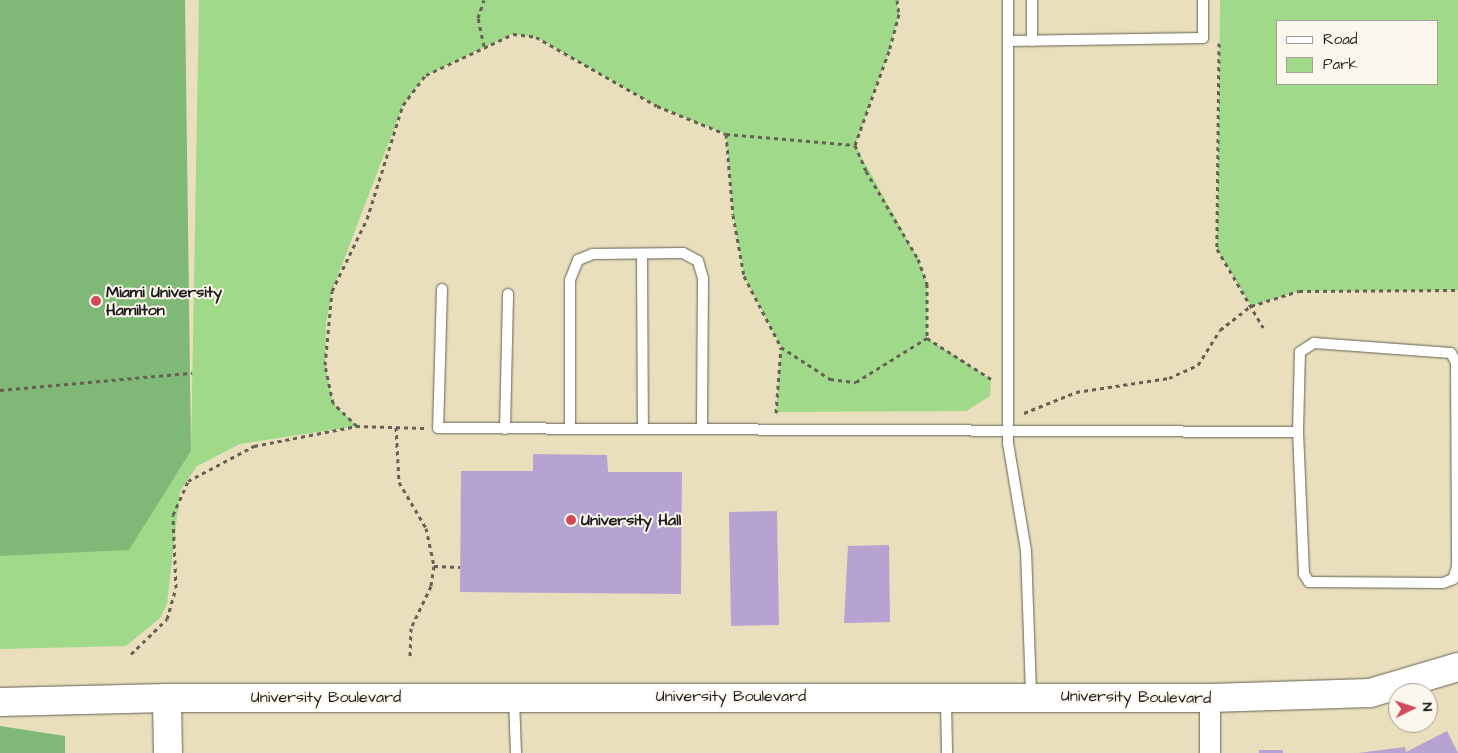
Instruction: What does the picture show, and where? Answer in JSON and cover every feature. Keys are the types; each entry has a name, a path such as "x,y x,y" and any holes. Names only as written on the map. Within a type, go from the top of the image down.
{"street":[{"name":"University Boulevard","path":"0,702 167,698 946,695 1210,698 1370,693 1458,667"},
{"path":"167,698 168,753"},
{"path":"1210,698 1210,753"}],"lane":[{"path":"1008,0 1008,430 1026,550 1031,695"},
{"path":"1032,0 1032,41"},
{"path":"1008,41 1203,38 1203,0"},
{"path":"570,429 570,280 578,260 593,254 683,253 698,261 703,278 702,429"},
{"path":"642,254 643,429"},
{"path":"442,289 438,428 1298,432"},
{"path":"505,429 508,294"},
{"path":"1314,343 1451,353 1456,363 1457,567 1452,579 1443,583 1309,582 1304,574 1298,432 1300,352 1314,343"},
{"path":"946,695 947,753"},
{"path":"514,697 516,753"}],"path":[{"path":"484,0 478,18 484,46"},
{"path":"897,0 899,14 889,51 855,145 866,171 918,259 927,284 927,338"},
{"path":"357,426 332,403 325,365 332,292 367,219 403,105 426,75 484,46 513,34 536,37 657,106 726,134 855,145"},
{"path":"1219,40 1217,249 1264,327"},
{"path":"726,134 744,276 782,347 830,379 856,382 927,338"},
{"path":"1008,430 1029,408 1076,392 1169,378 1198,365 1220,330 1251,306 1299,291 1458,290"},
{"path":"927,338 1008,390"},
{"path":"774,430 782,347"},
{"path":"0,390 192,373"},
{"path":"131,654 167,620 176,588 173,515 188,482 254,446 357,426 438,428"},
{"path":"396,427 399,482 426,528 434,566 431,586 411,628 410,656"},
{"path":"434,566 460,567"}],"green space":[{"name":"Miami University Hamilton","path":"0,0 185,0 191,451 129,550 0,556"},
{"path":"199,0 897,0 899,14 889,51 855,145 918,259 927,284 927,338 991,379 990,396 966,411 776,412 781,347 744,276 733,215 726,134 657,106 536,37 513,34 426,75 403,105 332,291 326,324 325,365 333,403 357,426 240,444 197,466 180,491 167,604 160,618 126,646 0,649 0,556 129,549 191,451"},
{"path":"1220,0 1458,0 1458,290 1299,291 1251,306 1217,249"},
{"path":"0,726 65,736 65,753 0,753"}],"building":[{"name":"University Hall","path":"533,454 607,455 608,472 682,472 681,594 460,592 461,471 533,471"},
{"path":"777,511 779,625 731,626 729,512"},
{"path":"889,545 890,622 844,623 848,546"},
{"path":"1447,731 1458,753 1358,753 1405,747 1406,752"},
{"path":"1259,750 1283,750 1283,753 1259,753"}],"place":[{"name":"Miami University Hamilton","path":"96,301"},
{"name":"University Hall","path":"571,520"}]}
